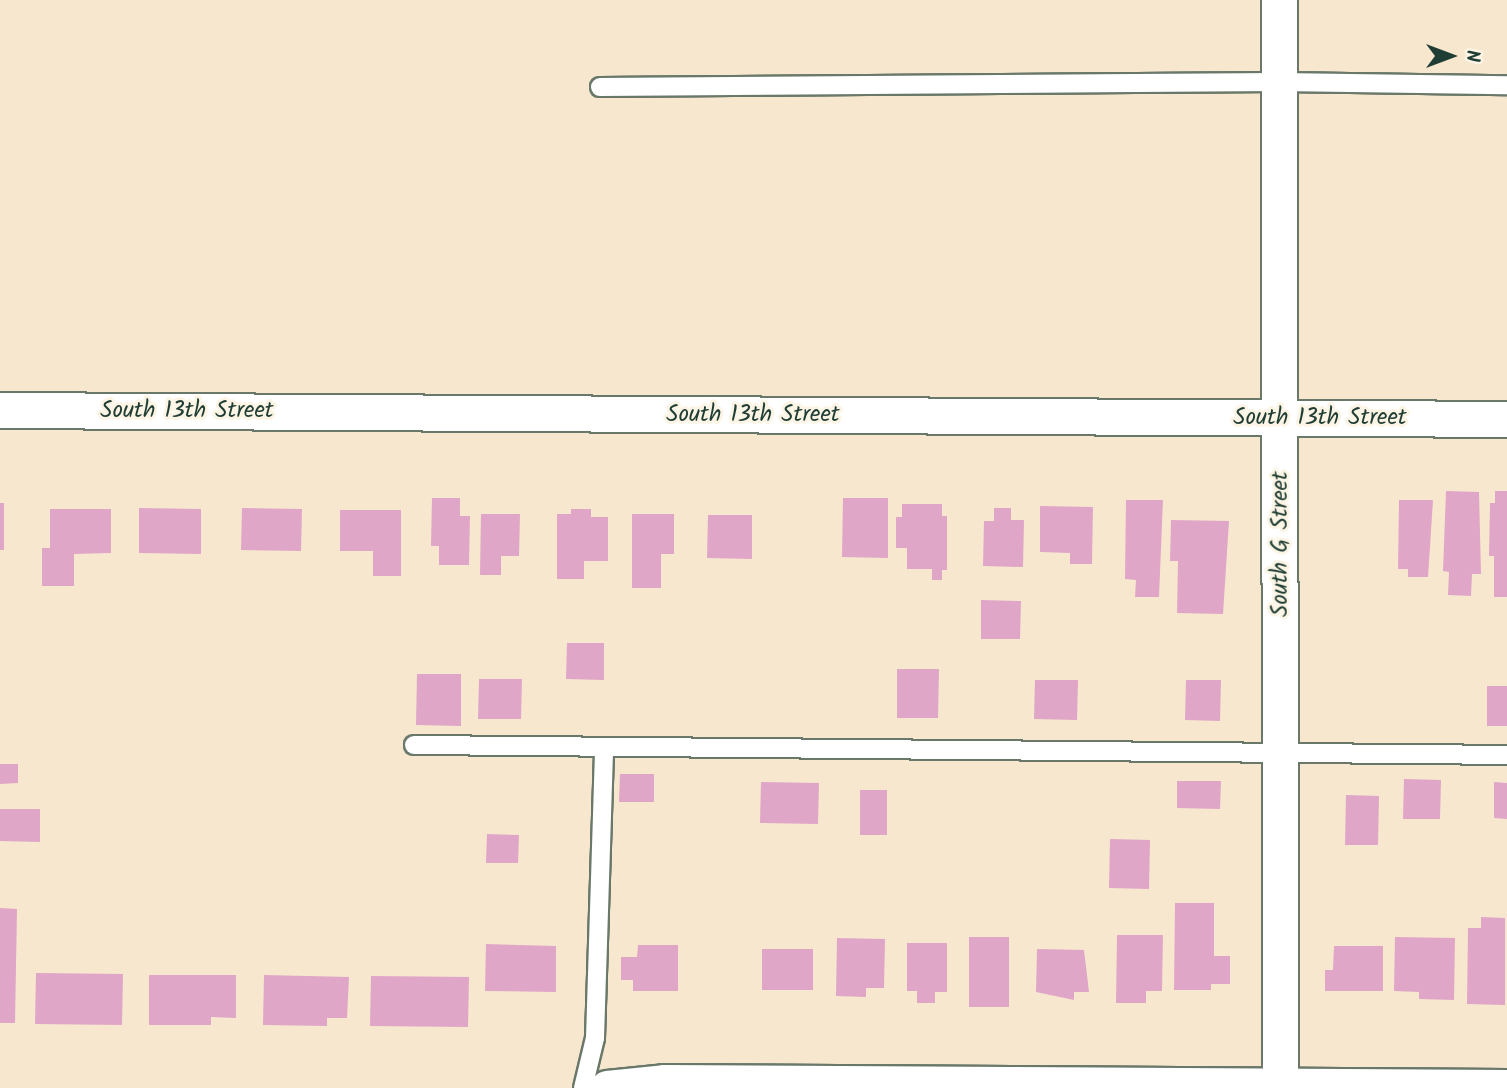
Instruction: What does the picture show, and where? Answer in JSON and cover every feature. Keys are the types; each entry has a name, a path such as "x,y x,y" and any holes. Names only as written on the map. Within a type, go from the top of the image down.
{"street":[{"name":"South G Street","path":"1279,0 1280,1087"},
{"name":"South 13th Street","path":"0,410 1507,419"},
{"path":"607,1088 664,1082 1507,1087"}],"lane":[{"path":"600,87 1280,82 1507,85"},
{"path":"414,745 1507,755"},
{"path":"583,1088 595,1038 604,747"}],"building":[{"path":"1446,491 1479,492 1481,574 1472,574 1471,596 1448,595 1449,572 1443,571"},
{"path":"1495,491 1507,491 1507,597 1494,597 1494,556 1489,556 1490,503 1495,503"},
{"path":"432,498 460,498 460,516 470,516 469,565 439,565 439,546 431,546"},
{"path":"843,498 888,498 888,558 842,557"},
{"path":"1126,500 1163,500 1159,597 1135,597 1136,580 1125,579"},
{"path":"1399,500 1433,500 1428,577 1408,577 1408,569 1398,569"},
{"path":"0,503 4,503 4,550 0,550"},
{"path":"902,504 942,504 942,516 947,516 947,570 942,570 942,580 932,580 932,569 907,569 907,548 896,548 896,517 902,517"},
{"path":"1040,506 1093,507 1092,564 1070,564 1070,553 1040,552"},
{"path":"139,508 201,509 201,554 139,553"},
{"path":"242,508 302,509 301,551 241,550"},
{"path":"994,508 1011,508 1011,520 1024,520 1023,567 983,566 984,521 994,521"},
{"path":"50,509 111,509 111,553 74,554 74,586 42,586 42,548 50,548"},
{"path":"571,509 591,509 591,517 608,517 608,561 584,561 584,579 557,579 557,514 571,514"},
{"path":"340,510 401,510 401,576 373,576 373,551 340,551"},
{"path":"481,514 520,514 519,556 501,556 501,575 480,575"},
{"path":"632,514 674,514 674,554 661,554 661,588 632,588"},
{"path":"708,515 752,515 752,559 707,558"},
{"path":"1171,520 1229,521 1223,614 1177,613 1178,561 1170,561"},
{"path":"981,600 1021,601 1020,639 981,639"},
{"path":"567,643 604,643 604,680 566,679"},
{"path":"897,669 939,669 938,718 897,718"},
{"path":"417,674 461,674 461,726 416,725"},
{"path":"479,679 522,679 521,719 478,719"},
{"path":"1035,680 1078,680 1077,720 1034,719"},
{"path":"1186,680 1221,680 1220,721 1185,720"},
{"path":"1487,686 1507,686 1507,726 1487,726"},
{"path":"0,764 18,764 18,783 0,784"},
{"path":"620,774 654,774 654,802 619,802"},
{"path":"1404,779 1441,780 1440,819 1403,819"},
{"path":"1177,781 1221,781 1220,809 1177,808"},
{"path":"761,782 819,783 818,824 760,823"},
{"path":"1494,782 1507,783 1507,819 1494,818"},
{"path":"860,790 887,790 887,835 860,835"},
{"path":"1346,795 1379,796 1378,845 1345,845"},
{"path":"0,809 40,809 40,842 0,841"},
{"path":"487,834 519,835 518,863 486,863"},
{"path":"1110,839 1150,840 1149,889 1109,888"},
{"path":"1175,903 1214,903 1214,956 1230,956 1230,984 1211,984 1211,990 1174,990"},
{"path":"0,908 17,909 15,1023 0,1023"},
{"path":"1481,917 1505,918 1505,1005 1467,1004 1468,928 1481,928"},
{"path":"1117,935 1163,935 1162,991 1146,991 1146,1003 1116,1003"},
{"path":"969,937 1009,937 1009,1007 969,1007"},
{"path":"1395,937 1455,938 1454,1000 1419,999 1419,992 1394,991"},
{"path":"837,938 885,939 884,988 866,988 866,997 836,996"},
{"path":"907,943 947,943 947,992 935,992 935,1003 917,1003 917,991 907,991"},
{"path":"486,944 556,946 556,992 485,991"},
{"path":"638,945 678,945 678,991 633,991 633,980 621,980 621,957 637,957"},
{"path":"1334,946 1383,946 1383,991 1325,991 1325,970 1333,970"},
{"path":"762,949 813,949 813,990 762,990"},
{"path":"1037,949 1084,950 1089,992 1074,992 1074,1000 1036,992"},
{"path":"36,973 123,974 122,1025 35,1024"},
{"path":"149,975 236,975 236,1018 211,1017 211,1025 149,1025"},
{"path":"264,975 349,977 347,1018 327,1018 327,1026 263,1025"},
{"path":"371,976 469,977 468,1027 370,1026"}]}
